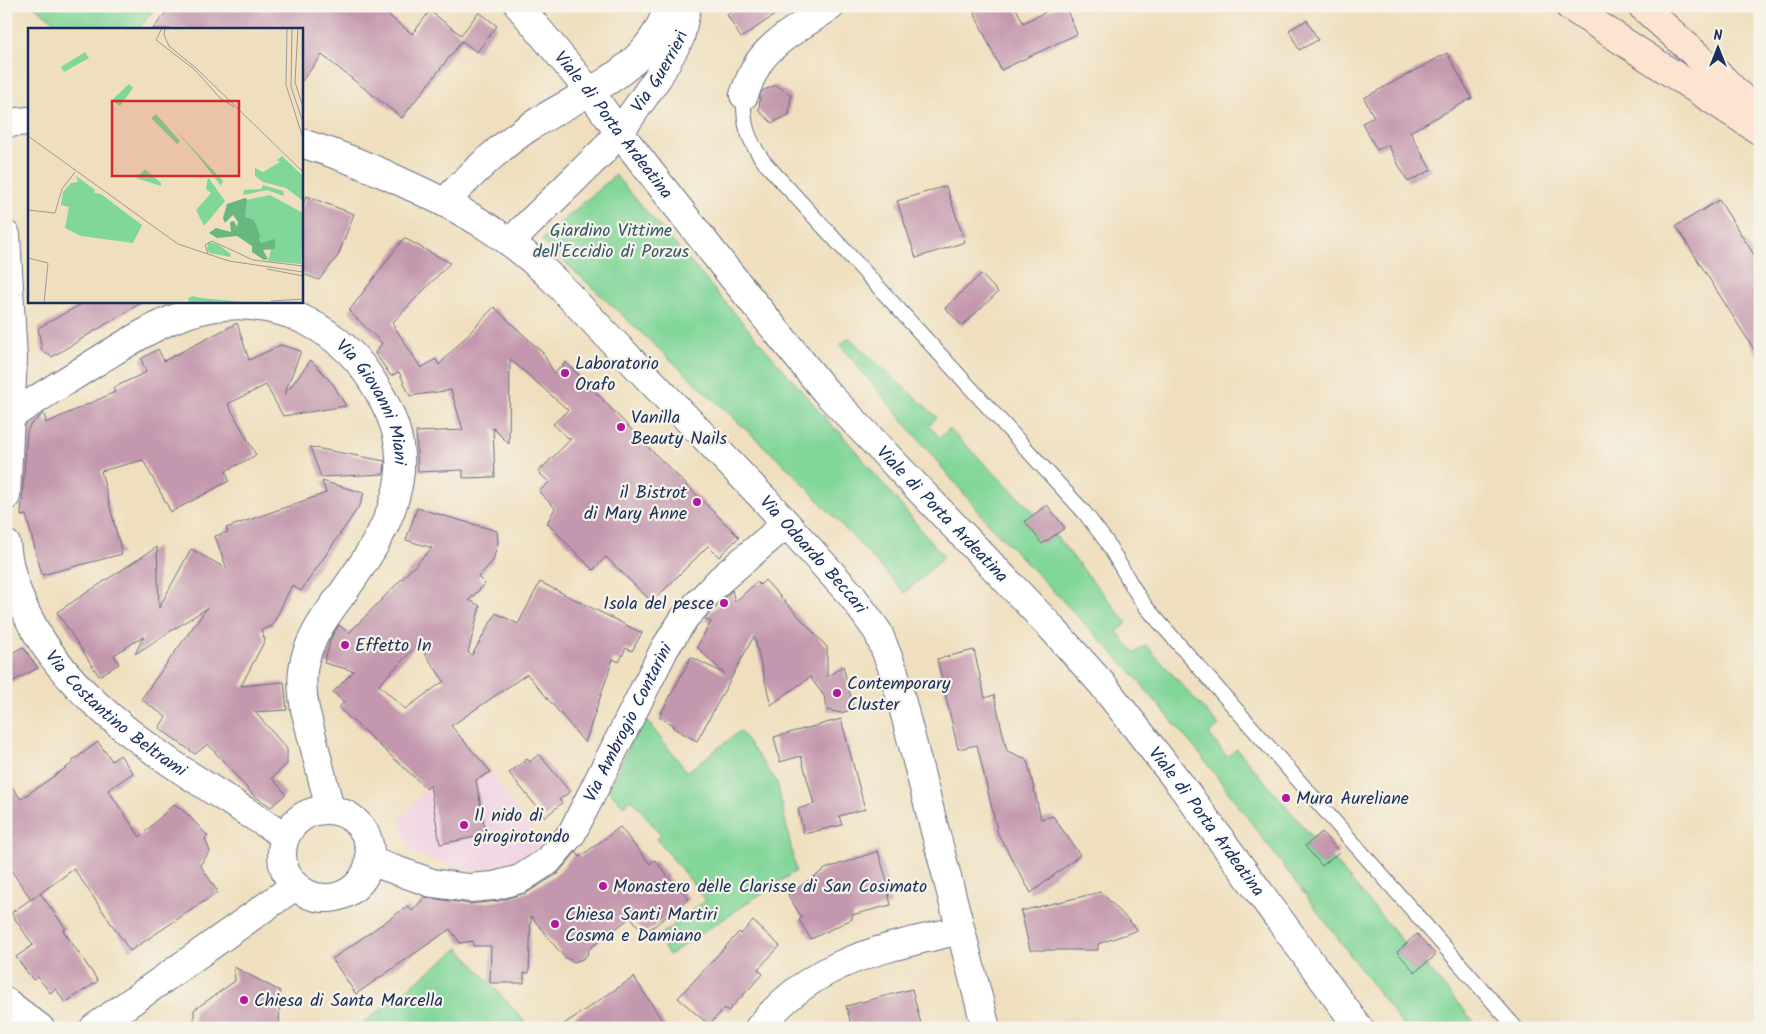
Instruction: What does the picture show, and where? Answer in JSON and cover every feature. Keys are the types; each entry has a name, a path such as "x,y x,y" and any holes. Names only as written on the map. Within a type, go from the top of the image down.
{"street":[{"name":"Viale di Porta Ardeatina","path":"518,6 590,92 754,305 826,392 1049,625 1102,684 1359,1028"},
{"name":"Via Guerrieri","path":"445,202 469,176 506,144 548,115 606,84 624,70 647,48 659,30 668,6"},
{"name":"Via Guerrieri","path":"510,242 604,150 619,132 658,77 674,50 680,38 687,6"},
{"path":"744,95 751,77 766,54 779,42 831,6"},
{"path":"1569,6 1760,131"},
{"path":"1642,6 1724,80 1760,116"},
{"path":"6,123 28,121"},
{"name":"Via Odoardo Beccari","path":"302,143 361,164 445,202 480,221 510,242 556,282 786,524 859,604 883,641 903,703 986,1028"},
{"path":"6,235 13,359 6,496"},
{"name":"Via Giovanni Miani","path":"9,417 157,325 190,312 226,305 265,307 304,319 338,341 366,372 387,407 395,427 400,446 401,470 396,494 386,524 370,554 314,636 305,660 302,695 330,809"},
{"name":"Via Ambrogio Contarini","path":"370,861 432,884 470,888 494,886 520,879 548,861 564,844 575,827 665,648 685,617 714,586 786,524"},
{"name":"Via Costantino Beltrami","path":"6,544 19,595 33,626 53,658 84,692 108,715 148,746 285,836"},
{"path":"330,809 344,813 356,821 366,833 370,847 370,861 366,874 358,885 347,893 333,898 320,898 306,894 295,886 287,875 282,863 282,849 285,836 292,824 303,815 316,810 330,809"},
{"path":"94,1028 295,886"},
{"path":"759,1028 791,994 832,968 863,956 960,930"},
{"path":"6,1002 40,1028"}],"lane":[{"path":"744,95 746,130 752,144 765,163 1084,512 1106,541 1133,589 1146,607 1516,1028"}],"shaded area":[{"name":"Il nido di girogirotondo","path":"491,772 541,846 517,862 482,870 464,869 446,864 426,858 407,849 403,830 398,821 430,786 436,790 464,786"}],"green space":[{"path":"34,6 156,6 140,28 63,28"},
{"name":"Giardino Vittime dell'Eccidio di Porzus","path":"615,175 834,428 839,431 944,557 905,593 794,474 541,240"},
{"path":"849,338 937,417 929,426 940,438 949,429 1036,514 1025,522 1042,544 1055,535 1127,623 1117,632 1135,653 1146,645 1219,726 1209,734 1227,757 1237,749 1314,839 1305,847 1322,866 1332,858 1405,944 1397,952 1415,972 1425,964 1479,1028 1405,1028 1202,757 1132,673 990,525 840,345"},
{"path":"644,717 687,772 740,731 777,782 796,871 669,955 658,937 706,900 657,839 661,835 632,799 623,806 608,789"},
{"path":"459,948 530,1028 349,1028 362,1024"}],"building":[{"path":"171,6 377,6 412,34 430,11 461,35 479,12 497,26 477,52 462,41 402,118 322,55 302,81 302,28 154,28"},
{"path":"738,6 788,6 741,38 727,15"},
{"path":"971,6 1015,6 1023,23 1058,6 1065,6 1077,34 1001,70"},
{"path":"1307,20 1318,40 1299,50 1289,30"},
{"path":"1447,53 1472,98 1410,132 1431,170 1408,182 1388,145 1377,150 1362,123 1374,117 1364,98"},
{"path":"776,85 791,95 789,115 772,123 759,111 760,95 762,91"},
{"path":"946,186 965,242 916,258 897,201"},
{"path":"306,196 354,214 338,256 319,280 302,273 302,207"},
{"path":"1719,200 1760,264 1760,359 1676,226"},
{"path":"404,238 450,263 392,323 421,368 436,359 439,365 494,307 543,353 554,373 566,362 633,432 739,537 719,557 708,546 652,602 606,557 593,570 547,523 555,508 539,492 549,482 538,472 571,439 553,424 568,410 510,359 509,444 493,428 495,477 463,478 463,470 418,472 416,432 463,430 451,390 410,396 399,372 391,376 375,353 382,343 349,311"},
{"path":"981,274 998,292 962,326 945,308"},
{"path":"85,302 142,302 52,357 42,351 38,328"},
{"path":"237,323 249,360 281,345 301,351 284,395 311,360 333,384 346,406 283,416 266,385 228,404 256,455 226,471 229,481 171,512 143,460 101,471 122,554 42,575 26,515 21,516 27,432 30,425 44,413 46,423 115,392 113,388 146,372 141,359 158,349 164,361"},
{"path":"310,447 385,461 384,474 321,477"},
{"path":"322,481 364,493 360,505 301,591 292,585 272,626 261,630 265,640 241,686 284,682 287,710 255,712 287,749 287,764 272,778 286,794 271,807 254,796 208,744 195,754 159,728 166,717 141,699 207,608 135,654 144,636 114,655 119,664 99,676 57,612 157,547 159,608 191,549 227,569 215,536 228,532 226,528 326,493"},
{"path":"1047,505 1065,528 1042,544 1025,521"},
{"path":"417,508 497,531 498,542 493,561 478,577 485,584 469,600 480,606 468,653 472,655 496,613 518,624 540,582 642,633 632,651 626,648 619,662 613,659 585,743 527,674 451,726 491,772 476,780 486,835 440,844 430,785 427,789 339,708 344,702 333,692 354,671 324,663 331,638 339,625 349,633 432,548 406,540","holes":["418,644 444,681 405,709 379,685"]},
{"path":"765,580 827,647 827,677 843,666 854,709 841,713 827,710 824,696 810,677 771,705 754,636 697,741 673,728 674,725 659,717 691,657 725,674 697,647 711,622 705,619 732,590 735,602 757,582 760,585"},
{"path":"23,647 38,668 6,685 6,656"},
{"path":"974,650 985,698 994,695 1007,751 1027,759 1041,819 1053,816 1080,855 1031,893 998,834 977,745 958,749 937,659"},
{"path":"841,719 865,809 839,816 842,825 804,834 798,809 814,804 801,756 780,762 774,737"},
{"path":"98,742 112,761 120,755 133,773 108,790 140,837 174,804 185,812 208,836 205,839 210,851 200,865 218,892 130,951 74,869 40,893 66,929 63,930 98,981 65,1003 56,989 50,993 38,977 33,980 16,957 33,945 11,913 31,899 6,863 6,779 21,799 73,763 71,762"},
{"path":"539,754 570,792 559,800 562,803 545,817 509,773 527,759 530,762"},
{"path":"620,827 650,864 655,860 689,899 644,934 631,917 589,949 583,959 574,962 564,957 531,916 529,973 524,973 524,983 490,983 491,946 473,946 473,941 460,943 450,929 356,994 332,959 408,906 412,911 425,897 470,904 498,901 528,892 557,874 576,852 580,857"},
{"path":"1322,832 1339,852 1322,866 1305,846"},
{"path":"878,851 888,884 886,884 891,905 852,915 852,919 811,939 799,920 802,918 788,895 825,869"},
{"path":"1101,892 1138,930 1098,944 1098,950 1030,950 1021,911"},
{"path":"753,921 780,946 758,969 763,974 728,1011 725,1008 709,1025 678,998 739,932 741,934"},
{"path":"1417,934 1436,955 1415,972 1397,952"},
{"name":"Chiesa di Santa Marcella","path":"234,967 280,991 279,1028 194,1028 194,1010 235,981"},
{"path":"634,977 667,1028 558,1028"},
{"path":"912,989 922,1028 852,1028 846,1006"}],"place":[{"name":"Laboratorio Orafo","path":"565,373"},
{"name":"Vanilla Beauty Nails","path":"621,427"},
{"name":"il Bistrot di Mary Anne","path":"697,502"},
{"name":"Isola del pesce","path":"724,603"},
{"name":"Effetto In","path":"345,645"},
{"name":"Contemporary Cluster","path":"837,693"},
{"name":"Mura Aureliane","path":"1286,798"},
{"name":"Il nido di girogirotondo","path":"464,825"},
{"name":"Monastero delle Clarisse di San Cosimato","path":"603,886"},
{"name":"Chiesa Santi Martiri Cosma e Damiano","path":"555,924"},
{"name":"Chiesa di Santa Marcella","path":"244,1000"}]}
